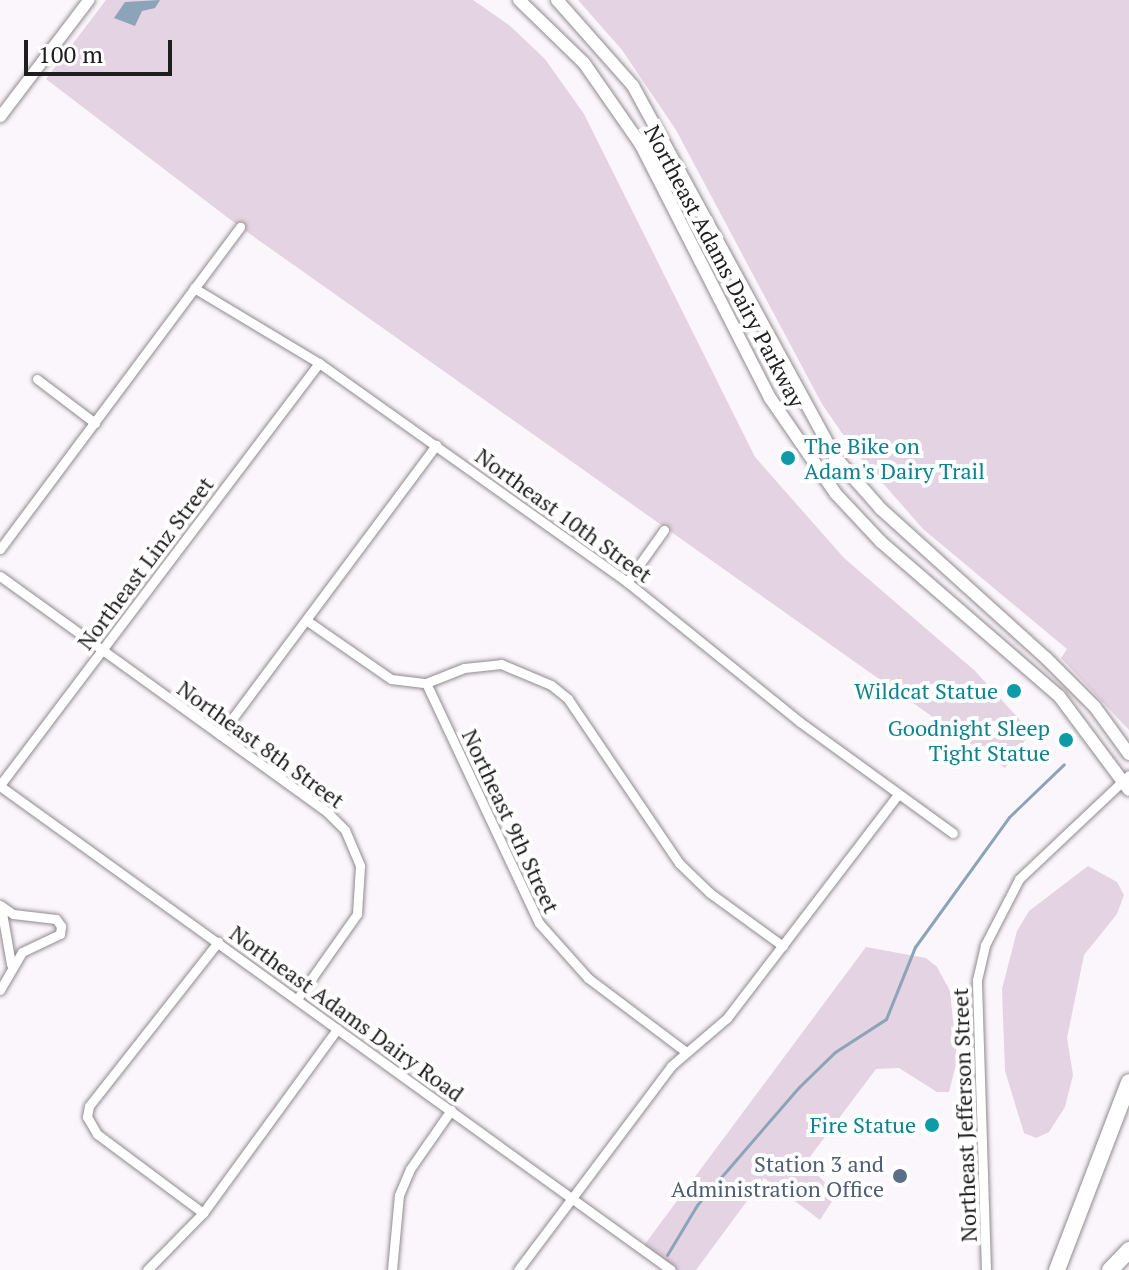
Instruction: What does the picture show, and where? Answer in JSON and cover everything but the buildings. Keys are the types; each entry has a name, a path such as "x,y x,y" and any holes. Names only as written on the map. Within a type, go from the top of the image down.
{"highway":[{"path":"1057,1270 1129,1082"},
{"path":"1110,1270 1129,1250"}],"main road":[{"name":"Northeast Adams Dairy Parkway","path":"519,0 584,63 641,145 770,398 836,494 892,552 1059,696 1127,782"},
{"name":"Northeast Adams Dairy Parkway","path":"557,0 633,86 836,458 881,509 1046,658 1095,707 1129,754"}],"street":[{"path":"0,116 88,0"},
{"path":"0,549 240,227"},
{"name":"Northeast 10th Street","path":"194,288 319,363 627,582 800,722 953,833"},
{"name":"Northeast Linz Street","path":"0,785 319,363"},
{"path":"37,379 95,423"},
{"path":"220,735 436,445"},
{"path":"627,582 664,530"},
{"name":"Northeast 8th Street","path":"0,576 337,821 360,866 361,894 348,931 297,999"},
{"path":"306,620 391,679 426,683 464,668 501,664 551,685 568,699 679,863 710,893 783,946"},
{"name":"Northeast 9th Street","path":"426,683 539,923 588,978 685,1051"},
{"name":"Northeast Jefferson Street","path":"986,1270 977,980 985,945 1019,879 1127,782"},
{"name":"Northeast Adams Dairy Road","path":"0,785 671,1270"},
{"path":"518,1270 685,1051 727,1018 898,794"},
{"path":"0,906 29,917 53,919 61,926 60,934 33,944 11,964 0,990"},
{"path":"0,906 11,964"},
{"path":"203,1213 97,1134 87,1117 89,1106 218,942"},
{"path":"147,1270 203,1213 337,1029"},
{"path":"392,1270 399,1195 410,1169 451,1110"}],"shaded area":[{"path":"106,0 473,0 509,25 545,59 584,114 755,457 844,558 974,670 1031,732 1005,768 240,227 46,79"},
{"path":"578,0 1129,0 1129,730 1061,658 1067,649 923,529 853,449 822,404 676,130 622,50"},
{"path":"1088,866 1117,882 1124,895 1117,914 1084,955 1067,1038 1073,1075 1065,1107 1049,1132 1036,1138 1024,1133 1005,1071 1002,989 1017,931 1029,911"},
{"path":"866,947 926,958 937,967 950,991 957,1060 949,1092 937,1092 899,1068 876,1069 806,1162 836,1195 820,1220 764,1178 696,1270 671,1270 642,1248"}],"water":[{"path":"160,0 155,8 142,11 135,26 114,18 125,2"}],"waterway":[{"path":"667,1255 697,1205 799,1087 835,1052 886,1019 915,947 1009,817 1064,764"}],"place":[{"name":"The Bike on Adam's Dairy Trail","path":"788,458"},
{"name":"Wildcat Statue","path":"1014,691"},
{"name":"Goodnight Sleep Tight Statue","path":"1066,740"},
{"name":"Fire Statue","path":"932,1125"},
{"name":"Station 3 and Administration Office","path":"900,1176"}]}
